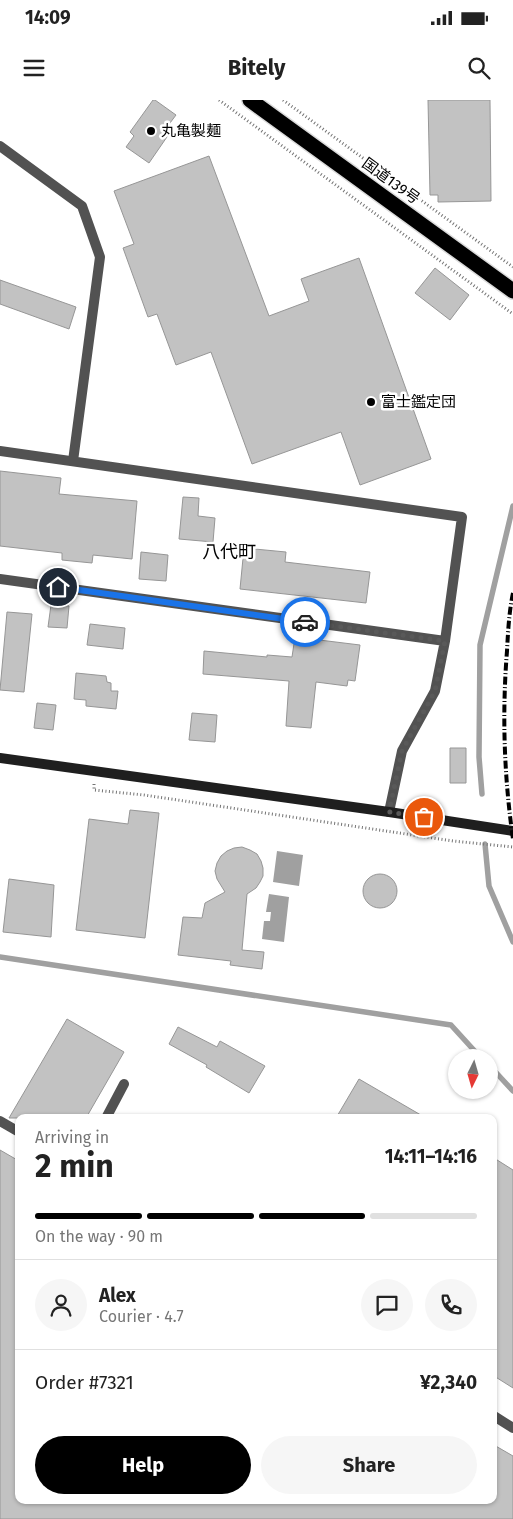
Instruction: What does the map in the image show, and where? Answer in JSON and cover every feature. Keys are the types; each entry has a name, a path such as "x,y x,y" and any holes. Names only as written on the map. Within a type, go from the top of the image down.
{"highway":[{"name":"国道139号","path":"250,100 513,291"}],"street":[{"path":"0,146 82,206 100,257 73,461"},
{"path":"0,451 462,517 445,641 435,691 402,751 389,812"},
{"path":"0,579 445,641"},
{"path":"0,758 513,831"},
{"path":"108,1114 124,1084"},
{"path":"0,1121 15,1130"},
{"path":"497,1418 513,1428"}],"path":[{"path":"219,100 513,314"},
{"path":"283,100 513,267"},
{"path":"95,771 94,790 144,795 473,843 513,847"}],"shaded area":[{"path":"277,851 303,855 299,886 273,882"},
{"path":"269,894 289,897 284,942 262,939 264,921 270,921 271,912 266,912"}],"building":[{"path":"153,100 176,115 164,131 169,134 149,163 126,147 134,136 130,132"},
{"path":"428,100 490,100 491,201 438,202 438,195 430,195"},
{"path":"209,156 269,316 309,301 301,279 359,258 431,459 360,485 341,432 252,464 211,352 176,365 157,314 148,317 123,248 134,244 114,191"},
{"path":"435,268 469,295 450,320 415,293"},
{"path":"0,280 76,307 69,329 0,304"},
{"path":"0,471 61,478 59,494 137,501 132,559 93,555 92,563 62,560 62,553 0,546"},
{"path":"183,497 199,498 198,516 215,518 213,542 179,539"},
{"path":"244,548 286,552 285,562 370,572 366,603 240,589"},
{"path":"141,552 168,555 166,581 139,579"},
{"path":"51,605 69,606 67,628 48,627"},
{"path":"7,612 32,614 24,692 0,690"},
{"path":"90,624 125,628 123,649 87,645"},
{"path":"295,637 360,645 355,681 348,680 347,686 316,682 311,728 286,726 289,681 203,674 204,651 267,657 267,655 292,657"},
{"path":"76,673 106,676 107,682 111,683 111,691 118,691 116,709 86,706 86,700 74,699"},
{"path":"37,703 56,705 53,730 34,728"},
{"path":"192,713 217,715 215,742 189,740"},
{"path":"450,748 466,748 466,783 450,783"},
{"path":"130,810 159,813 145,938 76,930 89,819 128,824"},
{"path":"242,847 257,854 263,868 263,876 260,882 256,888 247,894 242,950 264,952 262,969 230,965 231,961 178,955 183,917 202,918 205,903 225,892 217,879 215,871 217,863 227,851"},
{"path":"380,874 387,875 392,879 396,884 396,898 392,903 387,907 380,908 373,907 368,903 364,898 363,891 364,884 368,879 373,875"},
{"path":"9,879 54,885 51,937 3,932"},
{"path":"67,1019 124,1052 88,1114 15,1114 15,1118 9,1118"},
{"path":"178,1027 217,1047 220,1041 265,1066 249,1093 206,1067 207,1065 169,1044"},
{"path":"359,1079 419,1114 338,1114"},
{"path":"0,1150 15,1159 15,1504 497,1504 497,1447 513,1456 513,1519 0,1519"},
{"path":"497,1160 513,1170 513,1388 497,1378"}],"waterway":[{"path":"482,794 479,757 480,645 513,506"},
{"path":"485,844 489,886 513,942"},
{"path":"0,957 451,1025 473,1049"},
{"path":"498,1075 513,1091"}],"railway":[{"path":"513,593 508,629 504,722 506,768 513,839"}],"way so far":[{"path":"305,622 445,641 435,691 402,751 389,812 424,817"}],"place":[{"name":"丸亀製麺","path":"151,131"},
{"name":"富士鑑定団","path":"371,402"}],"district":[{"name":"八代町","path":"229,552"}],"route":[{"path":"58,587 305,622"}]}
